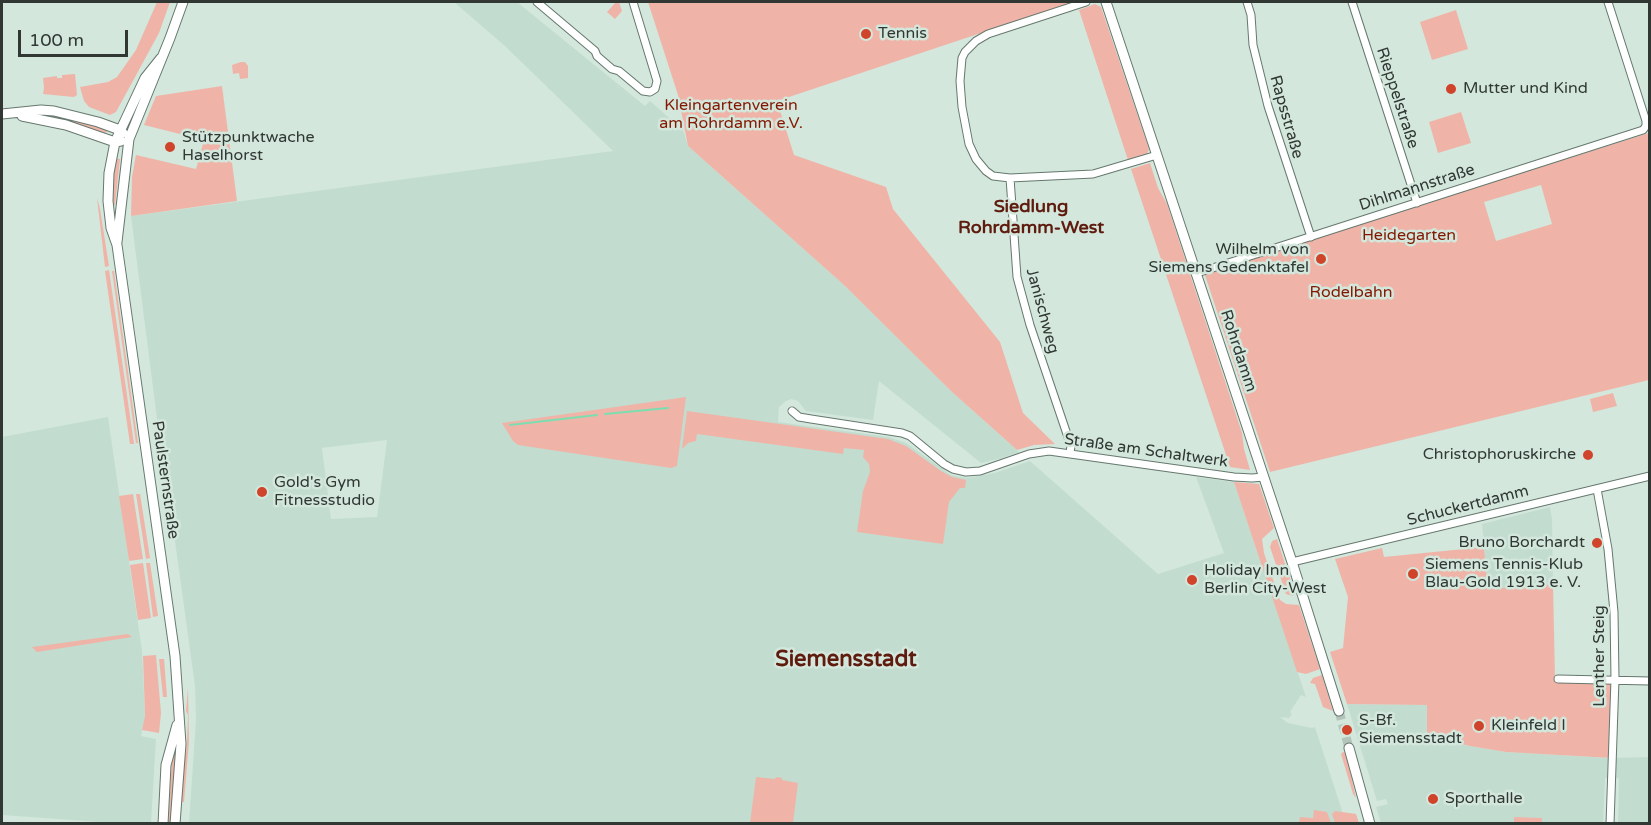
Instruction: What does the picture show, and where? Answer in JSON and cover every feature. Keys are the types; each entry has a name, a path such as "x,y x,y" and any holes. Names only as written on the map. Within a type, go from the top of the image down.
{"main road":[{"name":"Paulsternstraße","path":"117,245 129,139 183,2"},
{"name":"Rohrdamm","path":"1106,2 1292,562 1339,711"},
{"name":"Paulsternstraße","path":"161,58 145,78 115,142 109,173 108,201 111,228 117,245 175,656 181,744 175,824"},
{"path":"2,114 54,111 120,130 129,139"},
{"path":"2,114 46,120 115,142 129,139"},
{"name":"Paulsternstraße","path":"162,824 166,765 179,720"},
{"path":"1349,747 1370,824"}],"street":[{"path":"537,2 595,51 597,56 612,69 619,71 643,91 650,92 655,89 657,81 633,2"},
{"path":"1086,2 988,34 976,41 965,52 962,58 960,81 969,144 976,159 986,171 998,177 1010,178 1093,174 1156,155"},
{"name":"Rapsstraße","path":"1247,2 1251,15 1253,45 1264,90 1284,159 1311,237"},
{"name":"Rieppelstraße","path":"1352,2 1417,203"},
{"name":"Dihlmannstraße","path":"1197,273 1645,128 1646,121 1608,2"},
{"name":"Janischweg","path":"1010,178 1017,277 1030,325 1071,446 1070,453"},
{"name":"Straße am Schaltwerk","path":"792,411 799,417 902,433 913,438 944,464 958,471 980,471 1040,452 1070,453 1232,476 1264,477"},
{"name":"Schuckertdamm","path":"1292,562 1650,476"},
{"name":"Lenther Steig","path":"1597,489 1614,612 1615,680 1610,824"},
{"path":"1558,679 1650,681"}],"shaded area":[{"path":"454,2 517,2 645,106 650,101 683,130 688,146 844,285 952,392 1019,452 981,463 879,381 873,420 806,411 798,401 791,399 779,407 778,422 889,437 906,443 951,475 967,478 995,473 1030,461 1158,574 1224,553 1196,477 1234,482 1306,697 1301,695 1290,712 1292,714 1289,718 1280,717 1288,723 1315,727 1346,823 189,823 196,719 195,686 165,469 169,468 165,442 160,442 131,216 613,151 506,47","holes":["387,440 377,517 331,519 322,448"]},
{"path":"108,417 142,651 145,717 141,736 156,739 151,823 113,823 2,815 2,437"},
{"path":"1550,507 1553,584 1488,589 1482,524"},
{"path":"1347,704 1427,705 1452,743 1506,752 1612,758 1649,757 1649,823 1618,823 1619,778 1605,778 1603,823 1381,823 1376,807 1388,804 1386,799 1377,801"}],"green space":[{"path":"157,2 170,2 159,33 116,112 110,115 89,107 84,101 80,87 108,82 117,77 136,50"},
{"path":"616,2 619,2 622,11 615,19 607,12"},
{"name":"Kleingartenverein am Rohrdamm e.V.","path":"648,2 1074,2 777,101 794,155 886,187 893,209 1000,342 1023,413 1055,444 1034,445 1017,450 952,392 844,285 688,146 678,95"},
{"path":"1095,4 1101,7 1149,149 1147,154 1128,160 1079,10"},
{"path":"1456,10 1468,49 1432,60 1420,22"},
{"path":"245,62 248,66 248,78 240,79 239,73 233,74 232,65"},
{"path":"75,74 77,95 74,97 43,94 43,78 57,76 57,78 62,78 62,75"},
{"path":"222,86 237,201 131,216 132,177 136,155 196,169 204,140 144,125 156,96"},
{"path":"1461,112 1471,143 1438,153 1429,122"},
{"path":"47,114 108,129 106,133 47,116"},
{"path":"1649,133 1649,380 1270,472 1204,272","holes":["1541,185 1552,224 1496,241 1484,202"]},
{"path":"115,158 120,159 115,205 112,205 112,181"},
{"path":"1150,163 1158,188 1167,204 1242,433 1250,470 1230,467 1131,169"},
{"path":"97,198 109,266 105,267"},
{"path":"109,270 134,444 130,444 105,271"},
{"path":"112,271 114,271 138,443 136,443"},
{"path":"1613,393 1617,406 1593,412 1590,399"},
{"path":"686,397 677,466 671,468 518,445 502,423"},
{"path":"687,411 888,439 906,446 941,471 952,477 966,480 965,488 960,488 949,502 943,544 857,532 863,491 870,472 869,464 863,457 864,450 844,448 843,454 697,434 696,441 688,443 682,449"},
{"path":"1234,482 1259,484 1274,528 1262,539 1264,553 1280,600 1286,604 1299,605 1320,669 1306,674 1297,672"},
{"path":"133,494 143,559 129,561 119,496"},
{"path":"136,494 140,494 150,558 146,559"},
{"path":"1277,539 1295,594 1293,596 1286,594 1270,547 1272,541"},
{"path":"1484,547 1488,589 1553,584 1555,679 1615,679 1612,758 1506,752 1470,746 1427,736 1427,705 1347,704 1330,652 1343,648 1348,597 1335,559 1382,548 1384,557"},
{"path":"143,563 151,618 138,620 130,565"},
{"path":"146,563 150,563 158,616 153,617"},
{"path":"128,634 132,637 37,652 32,647"},
{"path":"156,655 161,713 159,733 142,730 145,716 143,656"},
{"path":"159,659 164,659 167,697 163,697"},
{"path":"1322,675 1333,711 1323,707 1315,684 1310,683 1313,678"},
{"path":"188,688 189,741 184,802 181,802 187,741"},
{"path":"176,744 171,823 168,824 172,758"},
{"path":"1346,753 1356,798 1341,754"},
{"path":"756,777 775,779 776,777 798,783 793,823 750,823"},
{"path":"1314,810 1327,812 1331,823 1299,823 1300,817 1313,818"},
{"path":"1335,811 1356,814 1359,823 1335,823 1332,814"},
{"path":"1514,817 1542,818 1542,823 1514,823"}],"waterway":[{"path":"605,414 668,408"},
{"path":"510,425 597,415"}],"tunnel":[{"path":"1339,711 1349,748"}],"place":[{"name":"Tennis","path":"866,34"},
{"name":"Mutter und Kind","path":"1451,89"},
{"name":"Stützpunktwache Haselhorst","path":"170,147"},
{"name":"Wilhelm von Siemens Gedenktafel","path":"1321,259"},
{"name":"Christophoruskirche","path":"1588,455"},
{"name":"Gold's Gym Fitnessstudio","path":"262,492"},
{"name":"Bruno Borchardt","path":"1597,543"},
{"name":"Siemens Tennis-Klub Blau-Gold 1913 e. V.","path":"1413,574"},
{"name":"Holiday Inn Berlin City-West","path":"1192,580"},
{"name":"Kleinfeld I","path":"1479,726"},
{"name":"S-Bf. Siemensstadt","path":"1347,730"},
{"name":"Sporthalle","path":"1433,799"}],"district":[{"name":"Siedlung Rohrdamm-West","path":"1031,217"},
{"name":"Siemensstadt","path":"846,660"}],"park label":[{"name":"Heidegarten","path":"1409,236"},
{"name":"Rodelbahn","path":"1351,293"}]}
